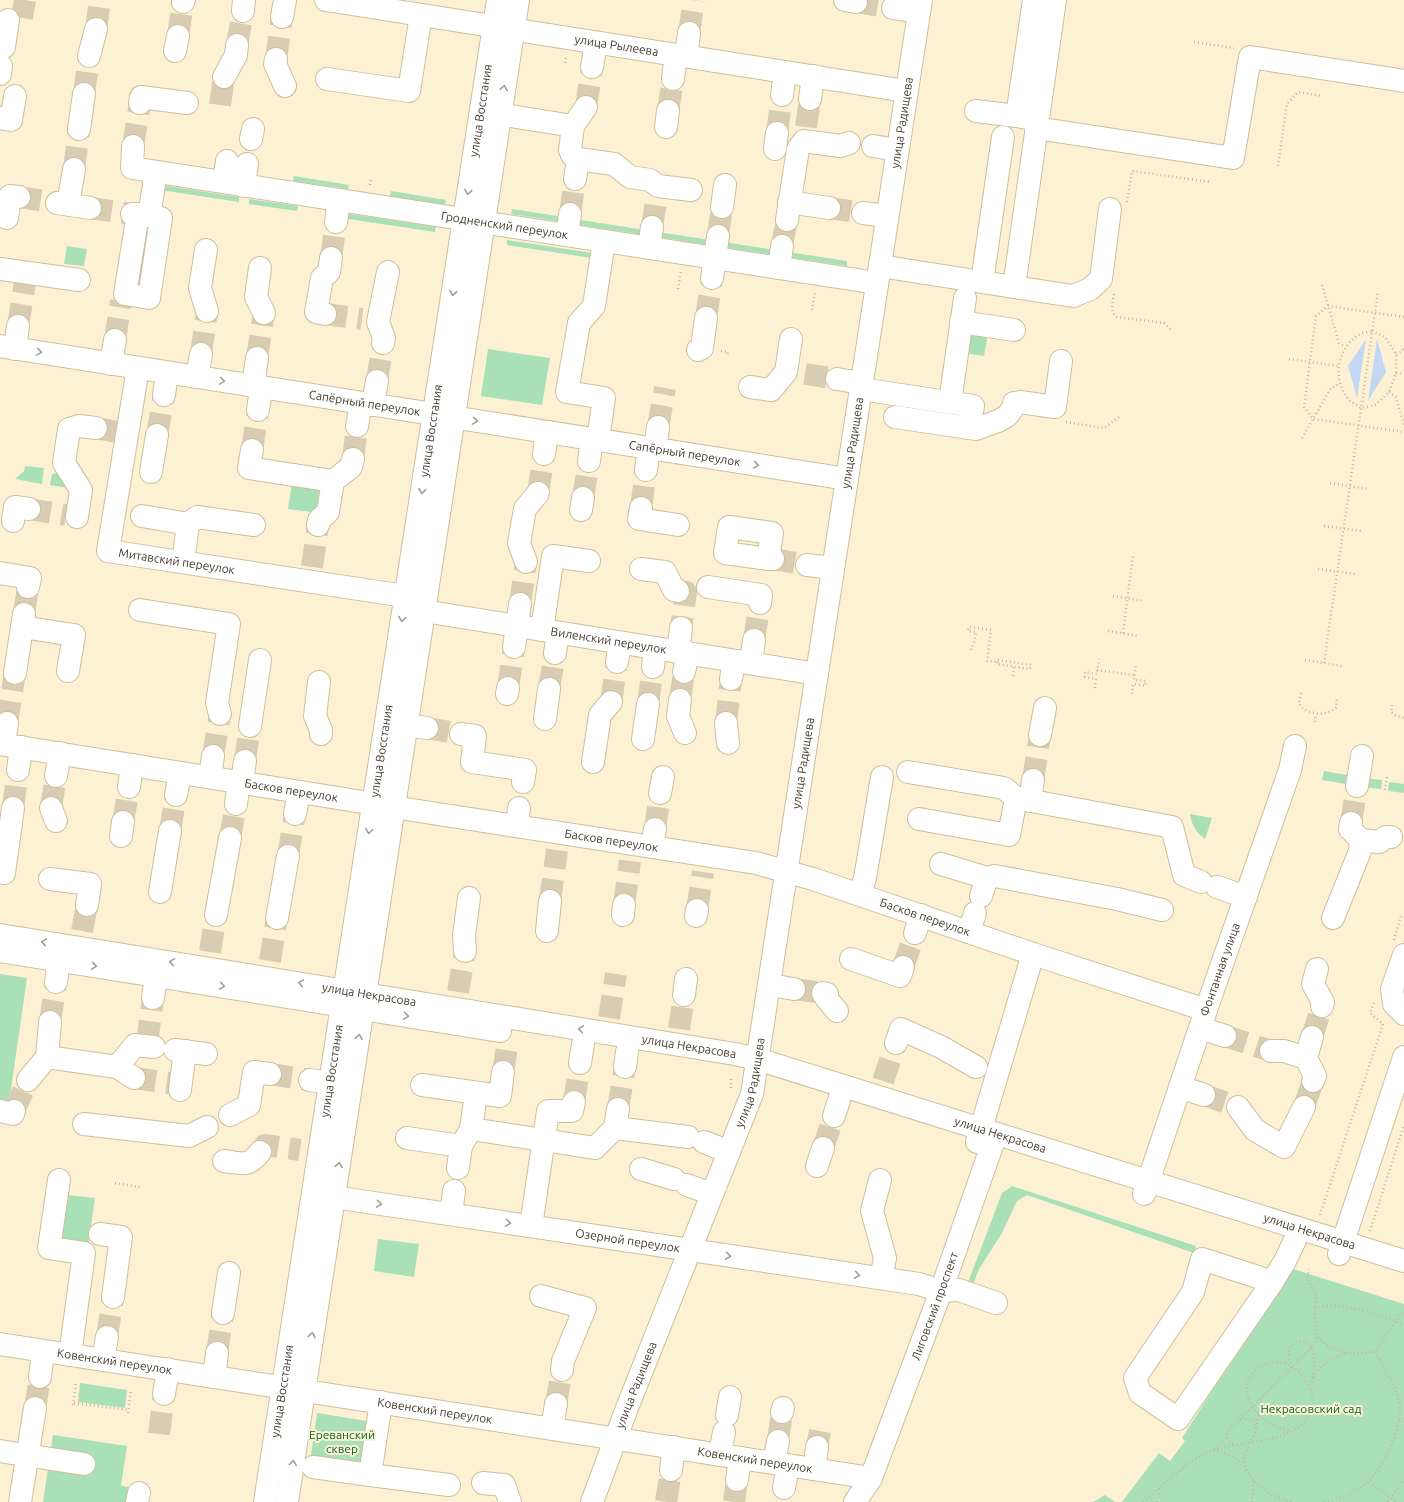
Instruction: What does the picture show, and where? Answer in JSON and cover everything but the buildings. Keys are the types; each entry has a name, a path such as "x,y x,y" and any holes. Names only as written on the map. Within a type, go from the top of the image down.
{"street":[{"name":"улица Рылеева","path":"326,0 367,3 421,15 906,91"},
{"name":"улица Восстания","path":"265,1502 283,1387 323,1195 354,999 394,807 417,727 424,611 444,416 503,28 498,0"},
{"name":"улица Восстания","path":"503,28 518,0"},
{"path":"1014,287 1030,122 1034,0"},
{"path":"1030,122 1055,0"},
{"path":"892,8 920,6"},
{"name":"улица Радищева","path":"592,1502 689,1250 752,1094 920,6"},
{"path":"327,79 409,91 421,15"},
{"path":"2,62 10,19"},
{"path":"89,56 96,29"},
{"path":"673,79 689,34"},
{"path":"592,67 596,42"},
{"path":"224,76 236,55 237,46"},
{"path":"976,111 1233,158 1250,57 1404,81"},
{"path":"276,59 275,64 285,86"},
{"path":"782,95 785,72"},
{"path":"810,99 813,76"},
{"path":"79,129 84,94"},
{"path":"0,118 11,120 15,96"},
{"path":"140,103 141,97 187,103"},
{"path":"586,107 573,126 570,150 577,169 614,164 630,177 650,180 657,194 691,190"},
{"path":"490,113 573,126"},
{"path":"830,208 788,211 798,149 805,134 840,146 849,143"},
{"path":"982,282 1003,136"},
{"name":"Гродненский переулок","path":"133,146 132,168 474,221 568,225 604,241 649,248 714,268 779,268 982,282 1073,296 1090,289 1101,279 1118,209"},
{"path":"873,146 897,150"},
{"path":"234,184 237,162"},
{"path":"74,169 63,204 90,208"},
{"path":"123,297 140,215 156,172"},
{"path":"722,207 725,185"},
{"path":"7,218 10,196 19,197"},
{"path":"336,222 339,200"},
{"path":"863,213 887,216"},
{"path":"649,248 652,227"},
{"path":"714,268 718,236"},
{"path":"589,461 604,398 567,392 579,324 594,306 604,241"},
{"path":"779,268 782,246"},
{"path":"206,250 200,288 207,311"},
{"path":"325,314 316,312 322,278 329,272 331,258"},
{"path":"260,268 256,297 264,313"},
{"path":"0,269 26,277 79,280"},
{"path":"383,343 384,338 370,321 388,272"},
{"path":"950,402 964,298"},
{"path":"698,350 702,348 706,318"},
{"path":"961,322 1014,330"},
{"path":"7,348 18,326"},
{"path":"750,387 771,390 796,373 791,339"},
{"path":"111,364 115,340"},
{"name":"Сапёрный переулок","path":"7,348 847,479"},
{"path":"197,377 201,354"},
{"path":"257,358 258,410"},
{"path":"894,417 970,428 983,427 1003,418 1010,412 1014,403 1020,402 1055,407 1061,361"},
{"name":"Митавский переулок","path":"138,368 125,433 108,551 182,562 311,574 405,596"},
{"path":"164,395 167,372"},
{"path":"837,379 861,386 973,406 970,428"},
{"path":"358,426 377,381"},
{"name":"улица Восстания","path":"287,1502 304,1390 323,1195 310,1152 320,1081 354,999 373,804 405,596 444,416"},
{"path":"96,428 79,426 69,429 56,464 81,490 72,516 112,522"},
{"path":"646,470 658,427"},
{"path":"544,454 547,432"},
{"path":"151,472 157,435"},
{"path":"252,450 249,468 333,481"},
{"path":"318,525 318,520 328,512 333,481 351,467 353,459"},
{"path":"526,562 519,543 525,509 538,493"},
{"path":"641,508 639,519 678,525"},
{"path":"142,516 188,524"},
{"path":"182,562 188,524 197,517 254,525"},
{"path":"552,639 554,556 589,561"},
{"path":"807,564 833,568"},
{"path":"641,569 665,572 674,590 678,591"},
{"path":"0,573 30,578 28,587"},
{"path":"708,587 761,595 760,603"},
{"name":"Виленский переулок","path":"405,596 424,611 516,636 552,639 654,658 683,659 739,668 817,674"},
{"path":"516,636 520,604"},
{"path":"140,610 229,624 217,703 220,714"},
{"path":"15,673 23,621 74,635 68,671"},
{"path":"681,628 683,659"},
{"path":"739,668 754,640"},
{"path":"250,726 260,660"},
{"path":"319,682 315,716 321,730 321,734"},
{"path":"545,719 549,689"},
{"path":"680,700 678,716 685,733"},
{"path":"593,762 600,715 611,702"},
{"path":"643,739 648,704"},
{"path":"1040,735 1045,708"},
{"path":"7,723 8,745 18,770"},
{"path":"461,734 475,736 472,762 525,770 523,782"},
{"name":"Басков переулок","path":"8,745 210,777 242,775 299,792 394,807 518,817 558,842 642,846 705,864 756,863 809,877 860,894 918,924 978,905 1033,954 1203,1019 1225,1036"},
{"name":"Фонтанная улица","path":"1146,1188 1290,770 1295,746"},
{"path":"56,776 60,754"},
{"path":"210,777 213,756"},
{"path":"1357,786 1362,756"},
{"path":"129,788 132,765"},
{"path":"176,795 180,772"},
{"path":"908,772 1004,788 1172,827 1184,875 1246,897"},
{"path":"236,804 242,775"},
{"path":"860,894 865,878 882,777"},
{"path":"295,814 299,792"},
{"path":"919,819 1009,835 1026,793"},
{"path":"4,873 13,808"},
{"path":"1333,918 1360,851 1356,831 1379,842 1386,837 1391,838"},
{"path":"160,892 170,832"},
{"path":"216,916 230,838"},
{"path":"277,918 288,856"},
{"path":"941,864 978,905 995,876 1117,898 1162,910"},
{"path":"50,879 90,884 87,905"},
{"path":"464,951 464,935 469,898"},
{"path":"547,931 550,901"},
{"name":"улица Некрасова","path":"0,935 81,939 269,969 354,999 508,1039 582,1054 626,1060 732,1069 756,1066 880,1089 986,1138"},
{"name":"улица Некрасова","path":"0,951 156,976 354,999 457,1000 678,1037 735,1054 837,1108 986,1138 1341,1248 1404,1274"},
{"path":"1398,951 1392,989 1394,1004 1404,1014"},
{"name":"Лиговский проспект","path":"855,1502 871,1478 941,1291 986,1138 1013,1018 1033,954"},
{"path":"851,959 900,976 904,967"},
{"path":"56,982 59,960"},
{"path":"1317,969 1313,984 1323,1002 1322,1006"},
{"path":"153,998 156,976"},
{"path":"769,985 794,989"},
{"path":"823,993 827,994 826,998 836,1011"},
{"path":"28,1080 47,1056 50,1022"},
{"path":"896,1043 901,1029 941,1047 976,1067"},
{"path":"1312,1037 1306,1058 1315,1076 1314,1081"},
{"path":"47,1056 126,1073 135,1045 206,1054"},
{"path":"161,1048 177,1086"},
{"path":"1271,1051 1284,1051 1306,1058"},
{"path":"1341,1248 1404,1057"},
{"path":"230,1115 249,1105 254,1072 270,1074"},
{"path":"422,1085 500,1096 503,1072"},
{"path":"1180,1087 1204,1095"},
{"path":"458,1168 476,1093"},
{"path":"530,1226 548,1111 572,1111 574,1102"},
{"path":"1238,1107 1255,1130 1284,1147 1304,1107"},
{"path":"407,1138 466,1137 544,1140 595,1148 617,1119 696,1140 729,1152"},
{"path":"84,1124 189,1136 207,1127"},
{"path":"224,1161 245,1164 252,1162 260,1152"},
{"path":"641,1169 712,1194"},
{"path":"59,1180 49,1248 84,1253 70,1355"},
{"path":"880,1180 872,1211 885,1258 881,1278"},
{"name":"улица Некрасова","path":"1146,1188 1295,1240 1404,1261"},
{"path":"451,1214 454,1191"},
{"name":"Озерной переулок","path":"323,1195 881,1278 919,1284 941,1291 959,1290 996,1303"},
{"path":"100,1234 121,1237 112,1297"},
{"path":"1271,1284 1261,1278 1202,1259 1193,1292 1135,1378 1140,1393 1178,1419 1271,1284 1285,1261 1295,1240"},
{"path":"224,1313 229,1273"},
{"path":"540,1296 585,1308 563,1361 562,1370"},
{"path":"103,1360 107,1337"},
{"name":"Ковенский переулок","path":"0,1344 871,1478"},
{"path":"40,1377 43,1351"},
{"path":"214,1377 217,1353"},
{"path":"164,1394 168,1370"},
{"path":"370,1475 381,1402"},
{"path":"552,1428 556,1404"},
{"path":"20,1502 34,1408"},
{"path":"727,1415 730,1456 737,1480"},
{"path":"778,1441 784,1488"},
{"path":"671,1470 674,1447"},
{"path":"814,1469 817,1447"},
{"path":"0,1451 84,1464"},
{"path":"313,1467 450,1485"},
{"name":"Лиговский проспект","path":"868,1502 871,1478"},
{"path":"483,1483 504,1485 510,1502"}],"path":[{"path":"1194,42 1243,50 1250,57"},
{"path":"565,63 566,58"},
{"path":"1278,166 1287,104 1298,92 1322,96"},
{"path":"1118,209 1132,170 1210,182"},
{"path":"678,289 681,269"},
{"path":"1322,285 1339,343 1345,347"},
{"path":"812,310 815,290"},
{"path":"1324,663 1378,292"},
{"path":"1114,294 1112,309 1113,314 1117,317 1164,323 1172,330"},
{"path":"1404,317 1328,306 1316,316 1304,406 1313,419 1404,432"},
{"path":"1372,331 1385,337 1396,354 1396,373 1389,392 1376,405 1361,408 1350,400 1340,384 1338,366 1345,347 1361,334 1372,331"},
{"path":"1396,354 1401,352 1404,348"},
{"path":"727,356 728,352"},
{"path":"1289,359 1338,366"},
{"path":"1396,373 1404,374"},
{"path":"1302,438 1331,388 1340,384"},
{"path":"1389,392 1396,397 1404,425"},
{"path":"1062,422 1104,428 1119,417"},
{"path":"1330,483 1368,489"},
{"path":"1324,526 1362,531"},
{"path":"1123,634 1133,555"},
{"path":"1318,569 1356,574"},
{"path":"1113,596 1144,601"},
{"path":"970,650 974,642 976,632 968,631 969,627 991,630 987,661 998,662 998,660 1031,665 1030,669 997,664 998,662"},
{"path":"1108,631 1139,636"},
{"path":"1095,688 1096,679 1085,677 1085,672 1097,674 1099,658"},
{"path":"1305,660 1342,666"},
{"path":"1132,694 1133,684 1145,686 1146,681 1134,680 1136,664"},
{"path":"1013,676 1014,667"},
{"path":"1097,670 1134,675"},
{"path":"1301,693 1299,703 1301,707 1316,714 1330,712 1336,708 1337,698"},
{"path":"1392,705 1391,712 1404,718"},
{"path":"1315,722 1316,714"},
{"path":"1384,790 1387,777"},
{"path":"1398,951 1401,916 1404,917"},
{"path":"1320,1218 1382,1024 1370,1013 1375,998"},
{"path":"731,1079 731,1088 736,1089"},
{"path":"1369,1234 1404,1125"},
{"path":"115,1183 140,1187"},
{"path":"1214,1450 1240,1419 1315,1344 1317,1336 1315,1308 1316,1294 1307,1279 1309,1269"},
{"path":"1315,1308 1326,1306 1360,1310 1375,1313 1404,1325"},
{"path":"1317,1336 1329,1347 1347,1352 1362,1354 1374,1351 1377,1349 1404,1310"},
{"path":"1143,1502 1193,1461 1214,1450 1281,1436 1300,1426 1308,1418 1313,1402 1311,1390 1314,1355 1312,1347 1308,1342 1295,1342 1291,1347 1289,1352 1292,1367"},
{"path":"1324,1502 1357,1491 1368,1482 1378,1470 1386,1456 1399,1420 1400,1409 1398,1397 1388,1375 1374,1351"},
{"path":"1313,1377 1325,1362 1347,1352"},
{"path":"1291,1431 1276,1427 1252,1408 1247,1395 1246,1384 1251,1374 1259,1368 1275,1362 1292,1367 1302,1376 1311,1390"},
{"path":"76,1382 73,1404 128,1412 131,1390"},
{"path":"1245,1467 1244,1458 1246,1450 1254,1437 1262,1398"},
{"path":"1240,1419 1250,1420 1255,1425 1256,1430"},
{"path":"1399,1420 1404,1422"},
{"path":"1227,1433 1228,1441 1232,1445 1236,1446"},
{"path":"1214,1450 1229,1454 1235,1458 1245,1467 1254,1481 1264,1490 1275,1497 1291,1502"},
{"path":"1388,1502 1404,1480"},
{"path":"1252,1502 1254,1481"},
{"path":"1368,1482 1396,1502"},
{"path":"1157,1502 1160,1487"},
{"path":"1335,1502 1338,1498"}],"green space":[{"path":"294,176 349,185 348,189 293,181"},
{"path":"161,185 239,197 239,202 160,190"},
{"path":"391,191 446,200 445,205 390,196"},
{"path":"249,199 298,206 297,211 249,204"},
{"path":"512,209 563,217 563,222 511,214"},
{"path":"343,213 436,227 435,232 342,218"},
{"path":"574,219 645,230 645,235 574,224"},
{"path":"658,232 710,240 709,245 658,237"},
{"path":"507,240 593,253 592,258 507,245"},
{"path":"724,242 775,250 774,255 723,247"},
{"path":"67,246 87,249 84,266 64,264"},
{"path":"788,252 847,261 847,266 787,257"},
{"path":"967,330 988,333 984,356 963,353"},
{"path":"488,349 550,358 542,405 481,396"},
{"path":"25,466 44,468 42,484 15,479 24,471"},
{"path":"65,471 74,489 50,485 52,474"},
{"path":"292,483 318,488 318,502 313,511 288,509"},
{"path":"1324,771 1353,776 1352,785 1322,780"},
{"path":"1364,778 1382,780 1381,789 1363,787"},
{"path":"1389,782 1404,784 1404,793 1388,791"},
{"path":"1190,814 1212,818 1205,839 1195,828"},
{"path":"0,974 27,978 8,1110 0,1109"},
{"path":"1012,1186 1196,1246 1194,1253 1027,1195 1017,1201 1002,1233 979,1269 972,1287 967,1285 1002,1193"},
{"path":"66,1195 95,1198 88,1246 60,1243"},
{"path":"378,1239 419,1244 414,1277 374,1271"},
{"name":"Некрасовский сад","path":"1290,1268 1404,1304 1404,1502 1122,1502 1159,1453 1170,1461 1185,1441 1182,1438"},
{"path":"80,1383 127,1390 125,1408 78,1402"},
{"name":"Ереванский сквер","path":"317,1413 374,1422 367,1470 310,1462"},
{"path":"53,1435 127,1446 121,1486 143,1489 141,1502 43,1502"},
{"path":"1105,1495 1115,1502 1093,1502"}],"water":[{"path":"1366,339 1357,398 1348,366"},
{"path":"1377,339 1386,372 1368,401"}],"tunnel":[{"path":"22,18 25,0"},
{"path":"96,29 100,0"},
{"path":"689,33 694,0"},
{"path":"178,36 183,2"},
{"path":"856,2 893,8"},
{"path":"237,45 243,11"},
{"path":"276,59 282,17"},
{"path":"84,94 89,56"},
{"path":"586,107 592,67"},
{"path":"220,105 224,77"},
{"path":"668,111 673,79"},
{"path":"777,133 782,95"},
{"path":"806,127 810,99"},
{"path":"133,146 140,103"},
{"path":"74,169 79,129"},
{"path":"570,214 575,179"},
{"path":"19,197 57,203"},
{"path":"652,227 656,202"},
{"path":"718,236 722,207"},
{"path":"90,208 132,214"},
{"path":"829,208 863,213"},
{"path":"782,246 787,220"},
{"path":"331,258 336,222"},
{"path":"706,318 712,278"},
{"path":"18,326 25,282"},
{"path":"115,340 121,301"},
{"path":"201,354 207,311"},
{"path":"257,358 264,313"},
{"path":"325,314 362,319"},
{"path":"377,381 383,343"},
{"path":"805,374 837,379"},
{"path":"658,427 665,388"},
{"path":"157,435 164,395"},
{"path":"252,450 258,410"},
{"path":"353,459 357,426"},
{"path":"96,428 122,433"},
{"path":"538,493 544,454"},
{"path":"583,498 589,461"},
{"path":"641,508 646,470"},
{"path":"29,509 66,515"},
{"path":"312,567 318,525"},
{"path":"773,559 807,565"},
{"path":"520,604 526,562"},
{"path":"24,614 28,587"},
{"path":"678,591 686,592 681,628"},
{"path":"754,640 760,603"},
{"path":"508,688 514,647"},
{"path":"549,689 555,653"},
{"path":"611,702 617,662"},
{"path":"648,704 653,667"},
{"path":"680,700 684,672"},
{"path":"7,723 15,673"},
{"path":"726,723 731,679"},
{"path":"213,756 220,714"},
{"path":"245,761 250,726"},
{"path":"427,728 461,734"},
{"path":"1033,780 1040,735"},
{"path":"13,808 18,770"},
{"path":"51,808 56,776"},
{"path":"1351,823 1357,786"},
{"path":"123,822 129,787"},
{"path":"655,829 660,793"},
{"path":"170,831 176,795"},
{"path":"230,838 236,804"},
{"path":"288,856 295,814"},
{"path":"550,901 557,850"},
{"path":"624,905 630,861"},
{"path":"697,910 703,872"},
{"path":"82,931 87,905"},
{"path":"210,952 216,915"},
{"path":"270,961 277,918"},
{"path":"903,967 915,933"},
{"path":"458,992 465,951"},
{"path":"609,1018 616,974"},
{"path":"50,1022 56,982"},
{"path":"794,989 823,993"},
{"path":"679,1029 684,995"},
{"path":"147,1043 153,998"},
{"path":"1312,1037 1322,1006"},
{"path":"1225,1036 1271,1051"},
{"path":"883,1081 896,1043"},
{"path":"503,1072 507,1047"},
{"path":"574,1102 580,1063"},
{"path":"618,1109 625,1067"},
{"path":"270,1074 310,1080"},
{"path":"134,1078 170,1083"},
{"path":"14,1111 28,1080"},
{"path":"1304,1107 1313,1081"},
{"path":"1204,1095 1238,1107"},
{"path":"823,1148 834,1116"},
{"path":"260,1152 265,1145 300,1150"},
{"path":"107,1337 113,1297"},
{"path":"217,1353 223,1313"},
{"path":"556,1404 562,1370"},
{"path":"35,1408 40,1377"},
{"path":"159,1434 164,1394"},
{"path":"778,1441 782,1412"},
{"path":"817,1447 820,1431"},
{"path":"666,1502 671,1470"},
{"path":"734,1502 737,1480"}]}
